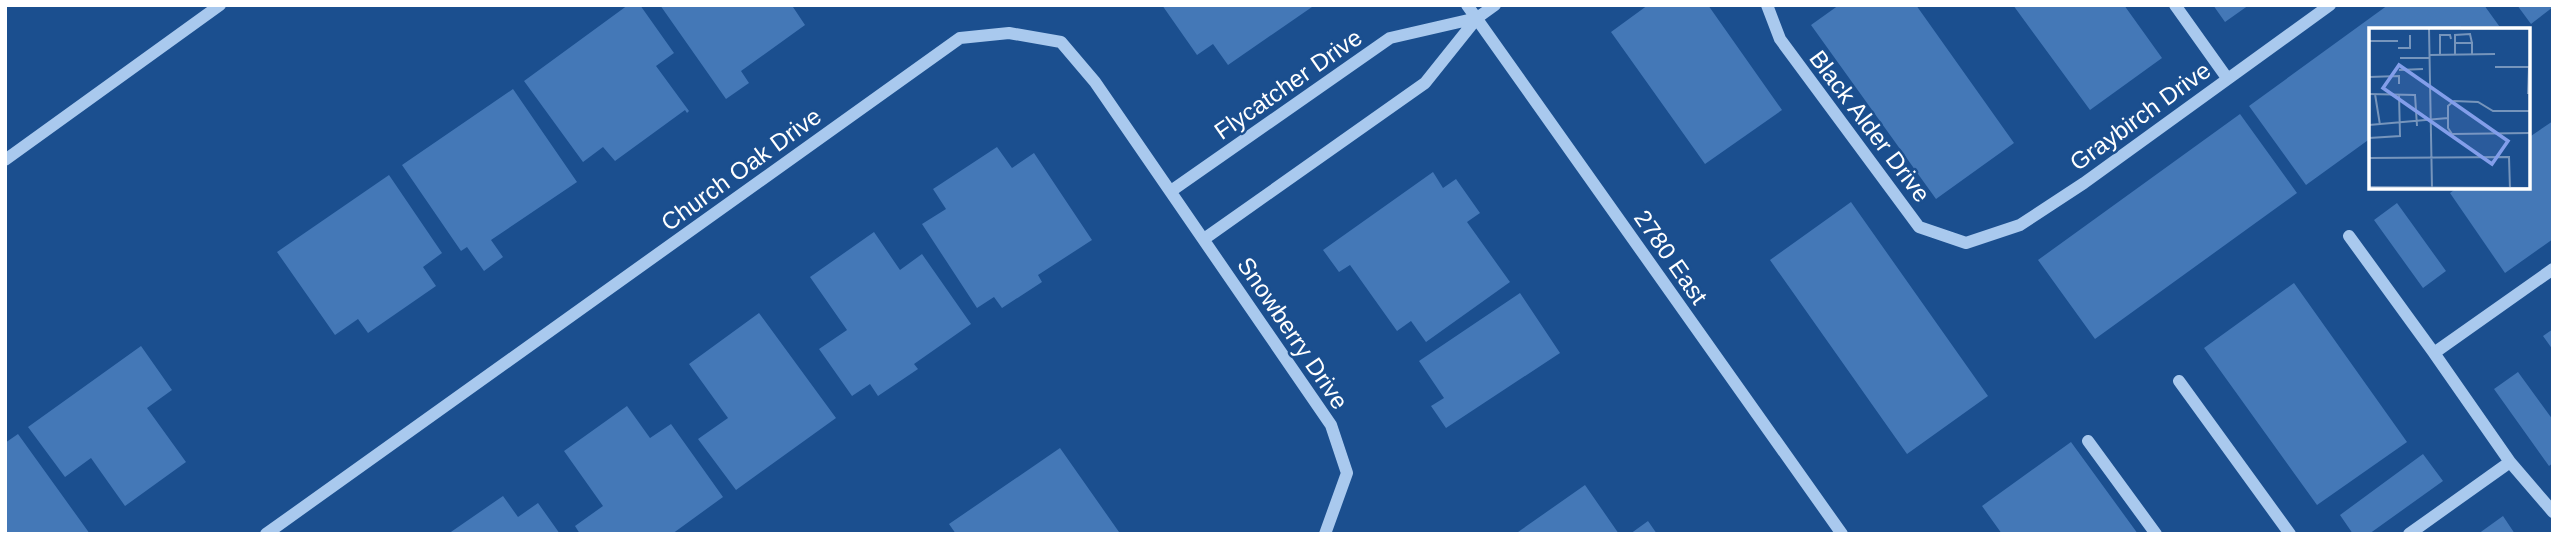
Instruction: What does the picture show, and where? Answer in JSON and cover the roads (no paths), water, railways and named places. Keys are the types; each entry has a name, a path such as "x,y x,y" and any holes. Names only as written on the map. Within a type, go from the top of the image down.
{"street":[{"path":"5,160 220,5"},
{"name":"2780 East","path":"1467,5 1842,534"},
{"name":"Flycatcher Drive","path":"1204,239 1425,83 1477,18 1495,5"},
{"name":"Black Alder Drive","path":"1767,5 1780,39 1919,227 1966,243"},
{"path":"2175,5 2227,78"},
{"name":"Graybirch Drive","path":"1966,243 2020,225 2084,183 2330,5"},
{"name":"Flycatcher Drive","path":"1171,191 1390,38 1477,18"},
{"name":"Church Oak Drive","path":"266,534 960,38 1009,33 1061,42 1095,82 1204,239"},
{"path":"2349,236 2510,462 2553,512"},
{"name":"Snowberry Drive","path":"1204,239 1331,425 1347,473 1325,534"},
{"path":"2434,353 2553,268"},
{"path":"2179,381 2290,534"},
{"path":"2088,441 2156,534"},
{"path":"2409,534 2510,462"}]}
